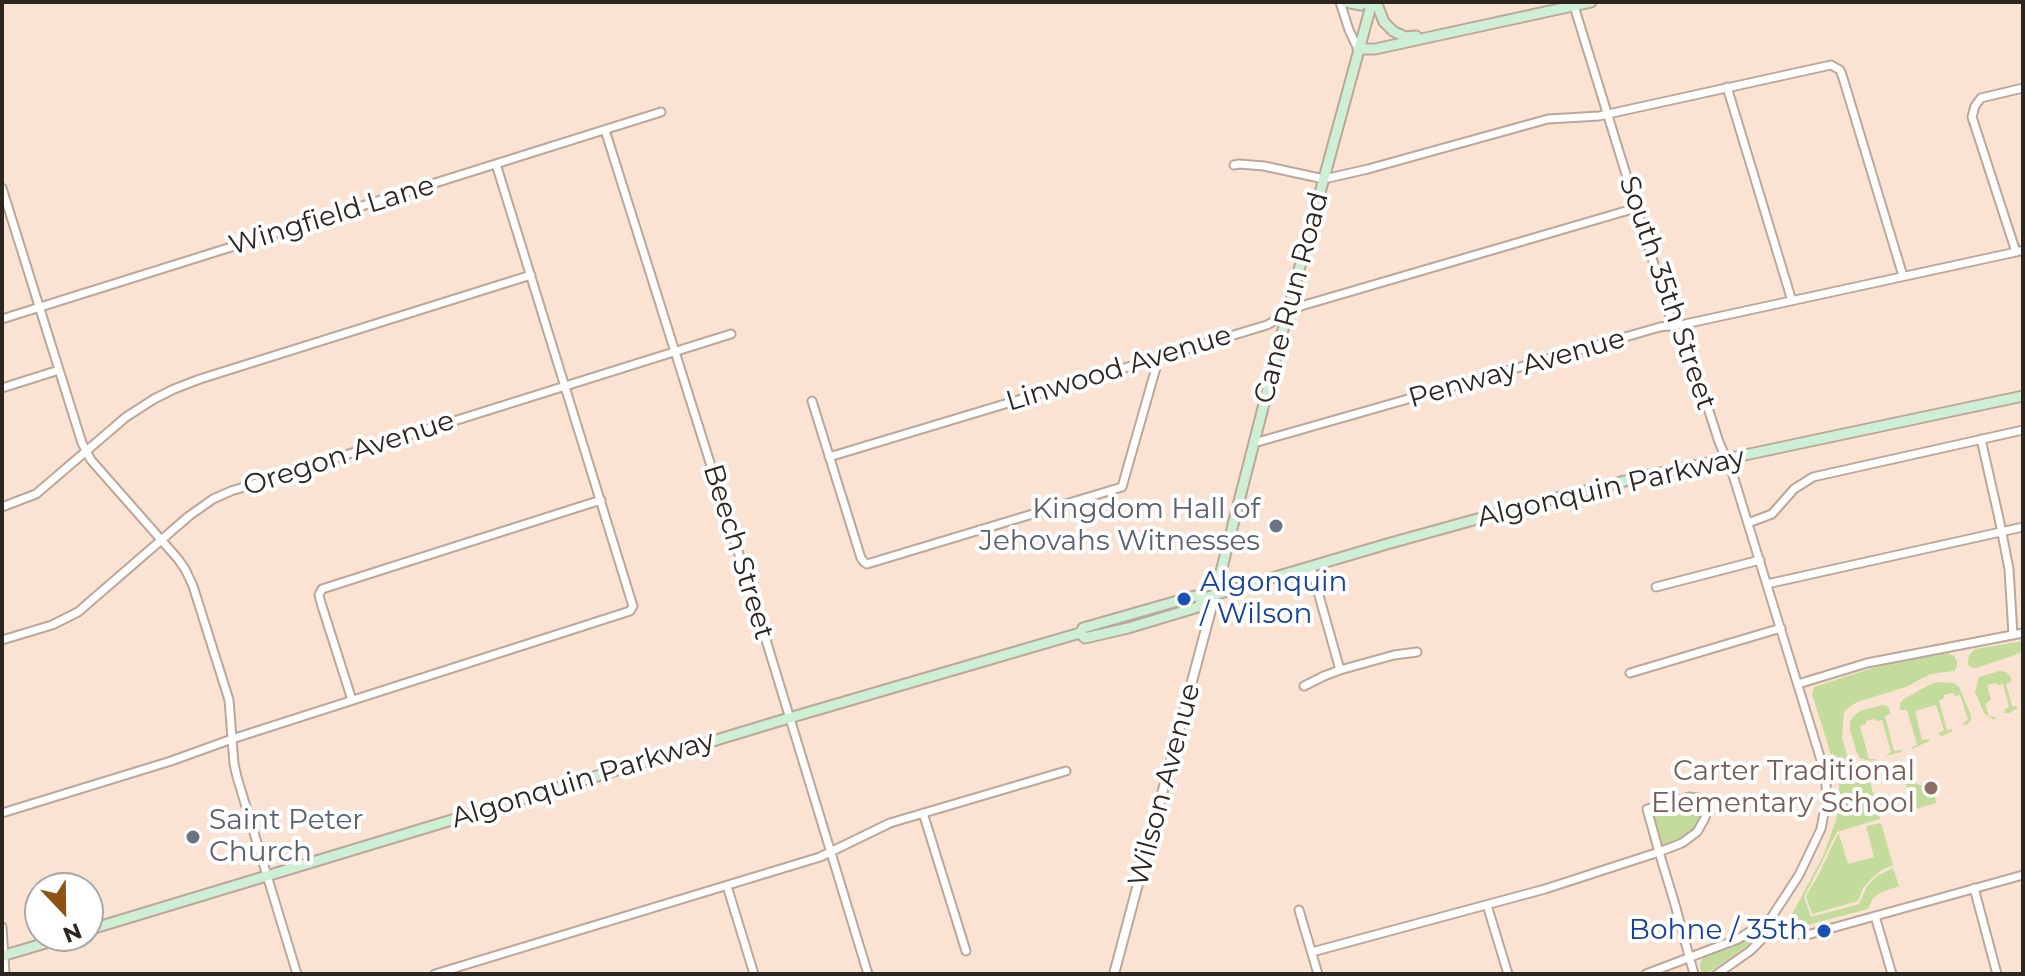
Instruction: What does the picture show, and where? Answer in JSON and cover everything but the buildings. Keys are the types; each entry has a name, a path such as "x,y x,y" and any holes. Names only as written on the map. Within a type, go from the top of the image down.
{"main road":[{"path":"1342,2 1361,5 1366,2"},
{"path":"1374,2 1384,22 1393,31 1405,37 1439,35"},
{"name":"Cane Run Road","path":"1215,595 1358,49 1374,2"},
{"path":"1358,49 1375,49 1591,2"},
{"name":"Algonquin Parkway","path":"104,925 1195,596 1204,598 1524,506 1641,477 2023,396"},
{"path":"3,956 24,950"}],"street":[{"path":"1342,2 1358,49"},
{"name":"South 35th Street","path":"1574,6 1673,326 1696,371 1709,416 1732,472 1825,773 1828,788 1826,810 1812,851 1771,918"},
{"path":"1234,165 1264,166 1324,179 1548,119 1607,114 1831,65 1838,68 1843,78 1903,276"},
{"path":"1727,87 1792,301"},
{"name":"Penway Avenue","path":"1254,443 1660,327 2019,251 1972,117 1981,98 2023,88"},
{"name":"Wingfield Lane","path":"2,319 661,112"},
{"name":"Beech Street","path":"605,130 868,974"},
{"path":"2,813 628,613 632,603 496,164"},
{"path":"2,188 82,443 91,460 185,569 193,586 229,700 237,777 297,974"},
{"name":"Linwood Avenue","path":"829,457 1267,325 1301,306 1636,208"},
{"path":"2,507 36,494 126,417 174,389 531,275"},
{"name":"Oregon Avenue","path":"2,640 52,625 78,612 200,508 231,491 731,334"},
{"path":"812,401 861,558 867,564 1122,487 1159,357"},
{"path":"2,388 59,370"},
{"path":"1748,523 1772,514 1798,485 1813,477 2023,430"},
{"path":"1981,439 2002,532 2011,588 2013,635"},
{"path":"352,700 321,603 319,595 322,589 601,500"},
{"path":"1767,584 2023,527"},
{"path":"1656,587 1760,560"},
{"path":"1311,567 1340,670"},
{"name":"Wilson Avenue","path":"1114,974 1215,595"},
{"path":"1630,673 1781,628"},
{"path":"1798,684 1879,660 2023,633"},
{"path":"1304,686 1340,670 1417,652"},
{"path":"435,974 820,857 890,823 1066,771"},
{"path":"1312,952 1545,889 1659,852 1682,843 1697,832 1707,810 1698,798 1689,797 1647,809 1659,852 1689,958 1694,973"},
{"path":"923,813 966,951"},
{"path":"1771,918 1786,933 1807,935 2023,875"},
{"path":"727,886 754,974"},
{"path":"1974,888 1997,974"},
{"path":"1487,905 1508,974"},
{"path":"1299,910 1318,974"},
{"path":"1875,916 1892,974"},
{"path":"1646,974 1738,939 1771,918"},
{"path":"1717,974 1764,937 1771,918"},
{"path":"2,927 5,974"}],"green space":[{"path":"2023,641 2023,652 1977,668 1968,664 1969,655 1975,649"},
{"path":"1948,653 1957,661 1954,671 1930,674 1906,687 1857,702 1848,708 1844,713 1842,737 1848,759 1836,762 1812,694 1814,687 1882,665"},
{"path":"1999,671 2010,676 2012,681 2006,684 2012,706 2019,707 2005,713 2004,710 2009,707 2003,684 1987,685 1991,700 1985,704 1989,716 1996,717 1994,720 1984,713 1975,692 1979,677"},
{"path":"1938,682 1954,683 1959,687 1971,720 1967,725 1962,724 1968,720 1960,695 1944,695 1939,701 1947,730 1953,731 1939,735 1944,730 1936,705 1915,711 1922,740 1929,741 1912,749 1917,745 1907,710 1900,710 1900,703"},
{"path":"1882,705 1890,710 1890,714 1885,716 1894,751 1902,752 1885,756 1891,752 1882,720 1874,719 1860,726 1869,759 1876,759 1873,761 1860,758 1850,722 1860,711"},
{"path":"1905,766 1917,784 1934,789 1936,803 1913,808 1901,768 1891,771 1890,767"},
{"path":"1868,774 1880,819 1837,832 1804,897 1811,917 1859,904 1867,886 1877,876 1893,868 1899,886 1873,898 1868,909 1807,925 1793,925 1790,918 1823,856 1836,820 1839,783"},
{"path":"1698,802 1703,811 1694,829 1681,839 1661,845 1653,812"},
{"path":"1881,823 1893,865 1870,880 1858,901 1812,914 1806,896 1837,836 1839,834 1848,864 1874,857 1866,826"},
{"path":"1762,930 1747,946 1711,971 1705,973 1700,970 1703,957"}],"place":[{"name":"Kingdom Hall of Jehovahs Witnesses","path":"1276,526"},
{"name":"Algonquin / Wilson","path":"1184,599"},
{"name":"Carter Traditional Elementary School","path":"1931,788"},
{"name":"Saint Peter Church","path":"193,837"},
{"name":"Bohne / 35th","path":"1824,931"}]}
